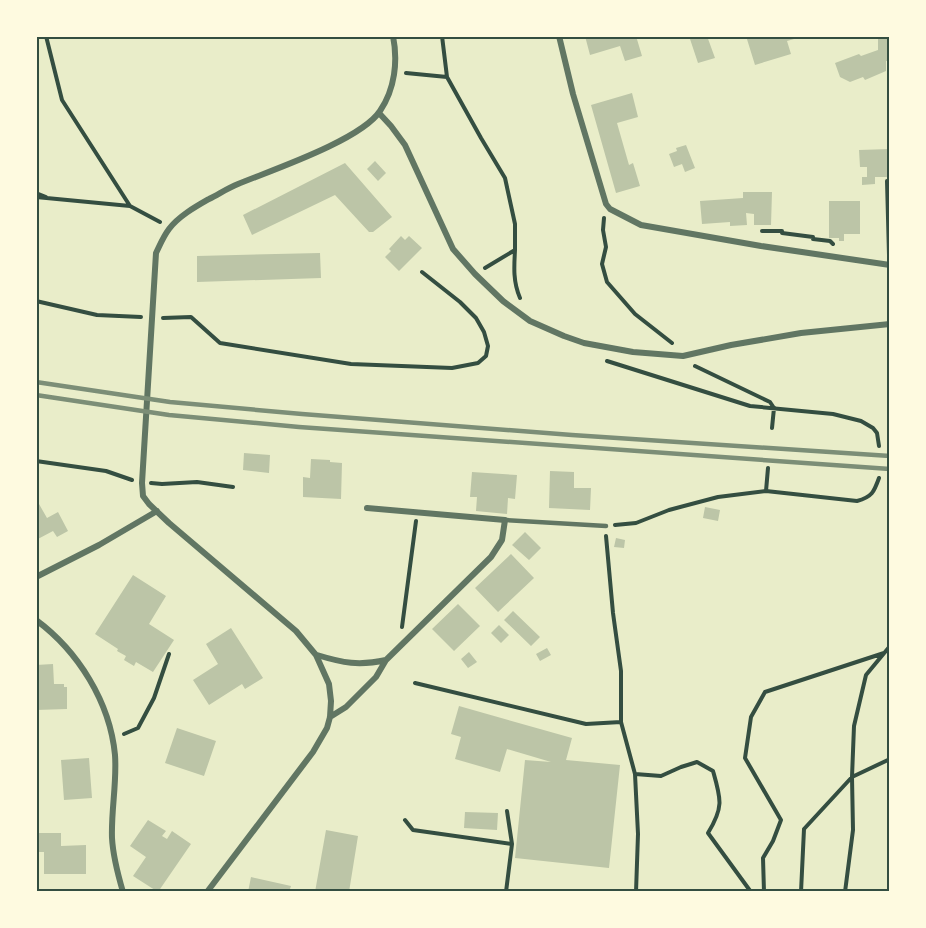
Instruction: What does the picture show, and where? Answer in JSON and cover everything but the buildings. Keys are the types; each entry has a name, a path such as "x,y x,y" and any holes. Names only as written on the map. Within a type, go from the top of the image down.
{"street":[{"path":"207,892 313,752 327,728 331,701 329,684 316,655 297,631 149,504 143,496 144,436 156,254 170,227 190,209 234,186 326,148 358,131 379,113 389,94 395,72 396,48 393,36"},
{"path":"559,36 573,94 606,204 610,209 641,225 772,248 890,265"},
{"path":"379,113 392,126 405,145 453,249 503,302 530,321 564,336 584,343 633,352 684,358 731,345 801,333 890,324"},
{"path":"330,717 346,707 376,677 386,660 490,557 502,540 505,520 367,508"},
{"path":"36,577 99,545 157,511"},
{"path":"36,620 46,627 70,653 95,688 103,706 115,755 112,839 117,872 123,892"},
{"path":"316,655 354,664 369,664 386,660"}],"lane":[{"path":"505,520 606,526"}],"path":[{"path":"46,36 62,100 130,206"},
{"path":"442,36 447,77 505,178 515,224 514,271 516,288 521,299"},
{"path":"395,72 447,77"},
{"path":"887,181 890,265"},
{"path":"36,193 49,199"},
{"path":"36,197 130,206 170,227"},
{"path":"604,216 603,230 606,247 602,264 607,282 635,314 672,343"},
{"path":"762,231 782,231 782,233 830,241 833,244 843,244"},
{"path":"476,274 516,250"},
{"path":"160,318 191,317 220,343 351,364 452,368 478,363 486,356 488,346 484,332 476,318 460,302 422,272"},
{"path":"36,301 98,315 150,317"},
{"path":"684,358 770,402 774,408 772,428"},
{"path":"602,360 750,406 833,414 861,421 877,433 879,446"},
{"path":"36,461 106,471 142,483 197,482 233,487"},
{"path":"766,491 768,468"},
{"path":"636,892 638,834 635,774 621,722 621,671 613,613 606,526 636,523 669,510 718,497 766,491 857,501 869,497 876,488 879,478"},
{"path":"401,628 417,512"},
{"path":"845,892 853,830 854,726 866,675 890,646"},
{"path":"765,892 763,858 781,820 745,758 751,717 765,692 884,653"},
{"path":"112,739 138,728 154,698 169,654"},
{"path":"415,683 586,724 621,722"},
{"path":"801,892 804,829 852,777 890,759"},
{"path":"635,774 661,776 698,762 713,771 721,797 718,818 708,833 751,892"},
{"path":"506,892 512,844 507,811"},
{"path":"405,820 413,830 512,844"}],"railway":[{"path":"36,382 170,402 302,414 890,456"},
{"path":"36,395 169,415 299,427 890,469"}]}
